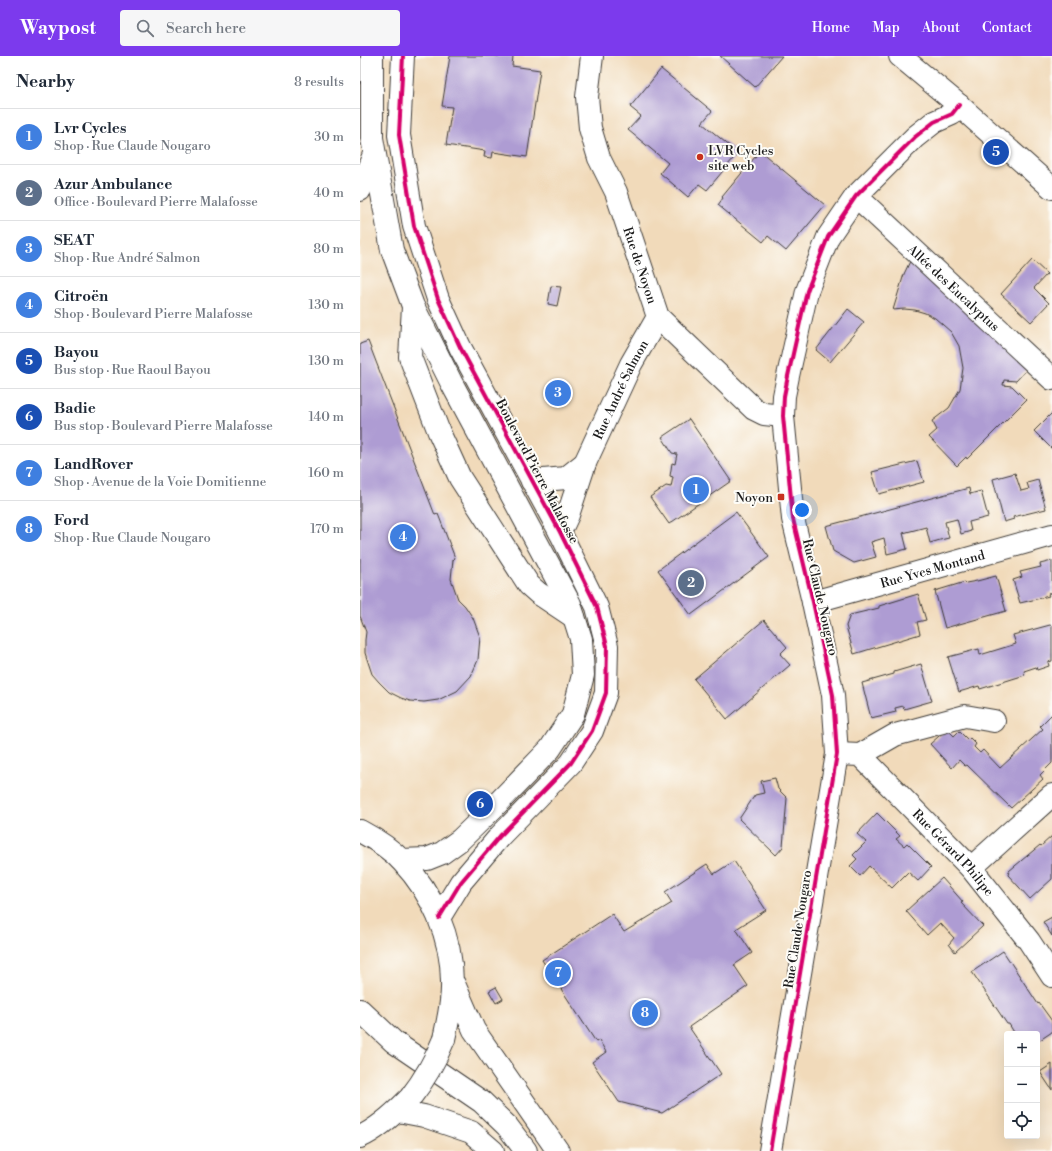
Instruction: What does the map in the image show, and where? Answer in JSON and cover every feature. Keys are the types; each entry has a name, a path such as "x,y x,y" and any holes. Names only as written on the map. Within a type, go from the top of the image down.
{"main road":[{"path":"372,56 372,138 392,250 413,306 451,382 570,604 581,639 583,676 573,714 550,749 492,809 460,840 442,853 427,859 401,860"},
{"name":"Boulevard Pierre Malafosse","path":"403,56 399,135 414,226 438,299 460,347 560,532 597,607 607,646 606,693 592,731 571,763 500,836 461,882 439,918"},
{"name":"Rue de Noyon","path":"592,56 587,96 590,128 599,158 616,192 658,317 754,409 764,414 783,416"},
{"path":"900,56 959,105 1052,188"},
{"name":"Rue Claude Nougaro","path":"770,1151 837,754 833,694 793,519 783,416 784,396 807,291 828,238 856,196 915,137 934,122 952,114 959,105"},
{"path":"360,190 374,154"},
{"name":"Allée des Eucalyptus","path":"856,196 1052,379"},
{"path":"413,306 410,357 460,478 529,585 538,593 574,616"},
{"name":"Rue André Salmon","path":"560,532 568,515 586,463 631,364 658,317"},
{"name":"Rue André Salmon","path":"532,481 566,478 586,463"},
{"name":"Rue Yves Montand","path":"813,602 1052,535"},
{"path":"837,754 860,755 895,735 965,716 994,721"},
{"name":"Rue Gérard Philipe","path":"860,755 971,868 1029,941 1052,976"},
{"path":"971,868 1052,795"},
{"path":"360,831 378,841 401,860 423,887 439,918 449,949 452,981 451,1010 444,1039 424,1080 404,1104 368,1134 360,1137"},
{"path":"452,981 474,1030 558,1151"},
{"path":"360,1010 394,1042 482,1102 507,1126 526,1151"},
{"path":"404,1104 424,1116 471,1132 493,1151"}],"building":[{"path":"450,56 513,56 512,66 540,70 527,157 493,152 492,158 484,157 485,151 446,145 452,107 442,106"},
{"path":"720,56 782,56 755,87"},
{"path":"661,69 712,111 702,123 738,153 707,190 699,184 688,197 660,173 668,163 628,130 641,116 630,107"},
{"path":"760,151 825,205 786,251 768,236 763,242 718,205 723,198 722,197"},
{"path":"912,257 1028,368 1016,381 1004,380 1003,385 1012,386 1026,400 967,459 966,457 957,466 929,437 937,430 932,421 949,408 960,389 963,368 959,346 951,332 935,318 915,310 893,310 904,274"},
{"path":"1032,260 1047,274 1034,288 1049,303 1031,322 1001,294"},
{"path":"551,286 561,287 557,306 548,304"},
{"path":"848,309 864,322 830,362 816,350"},
{"path":"368,341 435,515 438,514 455,558 453,560 451,579 458,599 473,618 480,637 478,660 471,676 457,691 438,700 424,702 410,701 389,692 372,674 365,653 366,632 360,616 360,344"},
{"path":"1052,413 1052,449 1034,431"},
{"path":"689,419 731,481 669,524 650,497 666,486 671,487 673,477 670,476 672,463 675,464 677,454 672,453 662,437"},
{"path":"917,461 924,482 879,494 872,472"},
{"path":"1015,473 1021,491 1029,489 1027,483 1038,480 1046,509 1013,517 1014,519 1004,522 993,479"},
{"path":"969,488 970,494 981,491 988,517 969,522 971,531 961,534 957,519 945,522 949,538 930,543 926,527 903,533 907,549 887,554 884,538 871,542 876,557 854,563 833,551 826,526"},
{"path":"736,512 769,557 691,615 658,570"},
{"path":"1052,561 1052,592 1048,594 1049,596 1020,603 1013,580 1022,577 1020,572 1041,567 1040,564"},
{"path":"996,576 1006,611 945,628 935,591 965,582 977,581"},
{"path":"918,594 926,620 917,622 920,634 854,654 846,626 850,615 879,608 879,606"},
{"path":"764,620 787,647 780,654 790,665 727,719 694,679"},
{"path":"1050,625 1052,626 1052,661 1048,662 1049,666 1037,670 1036,667 1024,671 1025,675 980,689 979,686 959,692 948,657 979,649 980,655 1016,644 1013,635"},
{"path":"921,664 932,701 904,709 903,706 895,708 896,712 871,718 862,683 894,674 894,672"},
{"path":"1052,714 1052,763 1040,775 1043,779 1011,808 967,765 965,766 959,760 952,768 930,744 947,729 954,736 959,731 968,740 970,738 976,744 974,747 980,753 983,750 1000,768 1043,729 1040,726"},
{"path":"775,778 778,789 787,798 783,847 776,855 739,819 755,795 764,793 761,781"},
{"path":"877,813 900,836 896,839 904,846 907,843 931,867 918,881 908,872 892,888 869,866 860,876 850,866 857,859 853,855 866,842 857,834"},
{"path":"1052,836 1052,879 1030,899 1008,875 1009,871"},
{"path":"734,861 766,910 736,929 752,953 734,965 748,986 689,1027 721,1074 662,1113 619,1102 592,1062 606,1052 599,1040 596,1042 542,960 612,914 624,932 672,903 665,892 707,864 714,874"},
{"path":"942,878 963,902 961,903 983,926 955,952 949,944 954,938 940,923 927,935 906,911"},
{"path":"1052,917 1052,936 1043,922"},
{"path":"1003,951 1038,1004 1039,1003 1052,1021 1052,1032 1040,1040 1040,1031 1013,1031 972,972"},
{"path":"496,987 503,999 496,1003 489,991"},
{"path":"1052,1064 1052,1090 1040,1072"}],"cycle path":[{"path":"403,56 399,135 414,226 438,299 460,347 560,532 597,607 607,646 606,693 592,731 571,763 500,836 461,882 439,918"},
{"path":"770,1151 837,754 833,695 793,519 783,416 784,396 807,291 828,237 856,196 915,137 934,122 952,114 959,105"}],"place":[{"name":"Bayou","path":"996,152"},
{"name":"LVR Cycles site web","path":"700,157"},
{"name":"SEAT","path":"558,393"},
{"name":"Lvr Cycles","path":"696,490"},
{"name":"Noyon","path":"781,497"},
{"name":"Citroën","path":"403,537"},
{"name":"Azur Ambulance","path":"691,583"},
{"name":"Badie","path":"480,804"},
{"name":"LandRover","path":"558,973"},
{"name":"Ford","path":"645,1013"}]}
